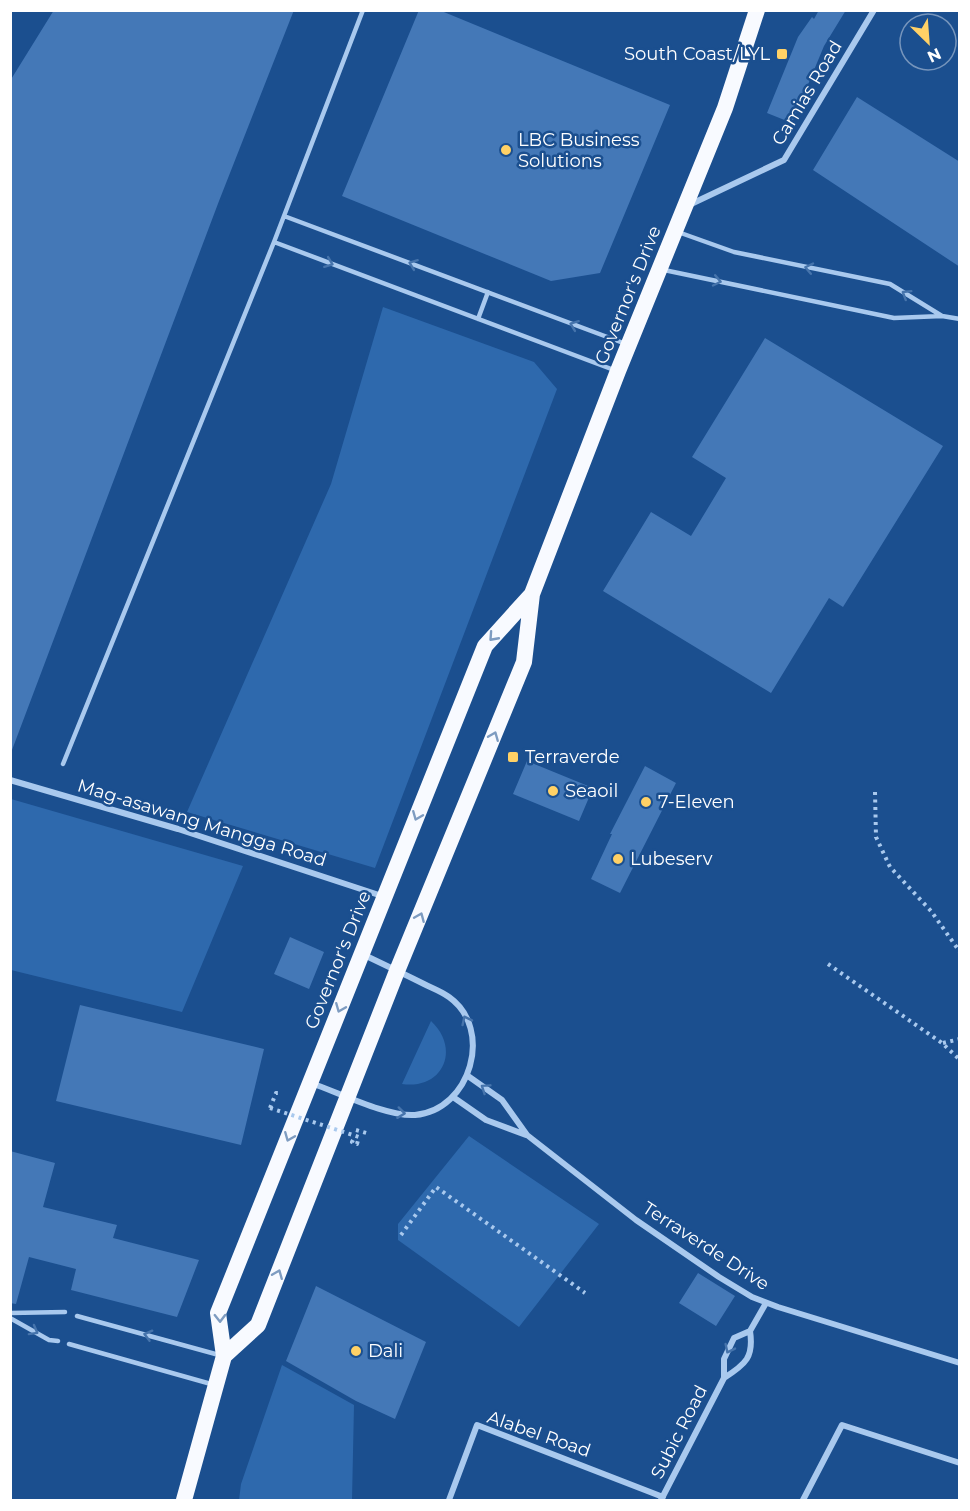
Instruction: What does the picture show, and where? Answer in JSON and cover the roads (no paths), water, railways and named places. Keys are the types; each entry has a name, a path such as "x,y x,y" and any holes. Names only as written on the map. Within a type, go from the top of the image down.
{"highway":[{"name":"Governor's Drive","path":"224,1356 258,1325 398,971 524,662 532,594 618,371 686,207 724,108 757,10"},
{"name":"Governor's Drive","path":"184,1500 224,1356 218,1313 485,646 532,594"}],"street":[{"name":"Camias Road","path":"686,207 784,160 874,10"},
{"name":"Mag-asawang Mangga Road","path":"10,780 178,829 384,897"},
{"path":"310,1082 399,1115 418,1115 437,1108 453,1097 468,1076 474,1055 472,1034 464,1013 449,997 362,953"},
{"name":"Terraverde Drive","path":"468,1076 502,1100 526,1135 583,1180 719,1277 766,1303 960,1363"},
{"name":"Terraverde Drive","path":"453,1097 486,1120 526,1135"},
{"name":"Subic Road","path":"662,1498 724,1378 724,1359 734,1338 750,1331 766,1303"},
{"name":"Subic Road","path":"724,1378 741,1368 753,1348 750,1331"},
{"name":"Alabel Road","path":"449,1500 477,1425 662,1498"},
{"path":"803,1500 842,1425 960,1463"}],"lane":[{"path":"63,764 274,242 363,10"},
{"path":"284,216 629,345"},
{"path":"675,231 734,252 890,284 942,316"},
{"path":"274,242 618,371"},
{"path":"660,269 894,318 942,316 960,319"},
{"path":"478,319 488,292"},
{"path":"10,1313 65,1312"},
{"path":"77,1316 224,1356"},
{"path":"10,1318 49,1340 58,1341"},
{"path":"69,1344 215,1385"}],"place":[{"name":"South Coast/LYL","path":"782,54"},
{"name":"LBC Business Solutions","path":"506,150"},
{"name":"Terraverde","path":"513,757"},
{"name":"Seaoil","path":"553,791"},
{"name":"7-Eleven","path":"646,802"},
{"name":"Lubeserv","path":"618,859"},
{"name":"Dali","path":"356,1351"}]}
